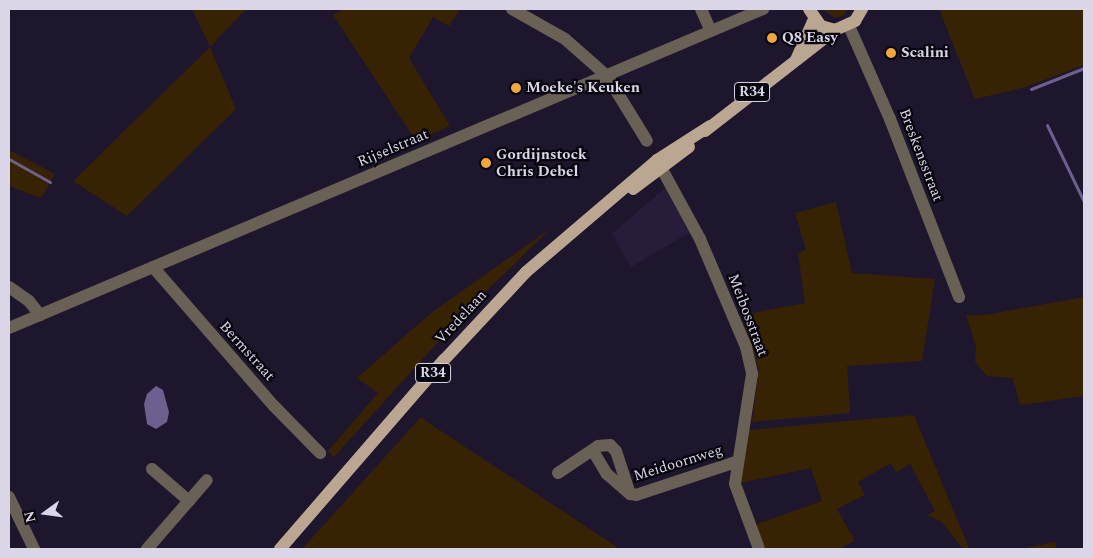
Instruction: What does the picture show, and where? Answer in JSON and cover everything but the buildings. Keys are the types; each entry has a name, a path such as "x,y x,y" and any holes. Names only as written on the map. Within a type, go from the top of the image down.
{"main road":[{"path":"810,12 821,26 835,30 849,26 862,9"},
{"name":"Vredelaan","path":"796,60 810,12"},
{"name":"Vredelaan","path":"280,549 444,360 520,279 600,210 835,30"}],"street":[{"path":"512,9 564,39 607,76 647,141"},
{"path":"701,9 711,31"},
{"name":"Rijselstraat","path":"9,328 761,10 772,9"},
{"name":"Breskensstraat","path":"849,26 890,119 958,297"},
{"name":"Meibosstraat","path":"660,164 700,239 746,347 752,374 736,462 735,484 759,549"},
{"name":"Bermstraat","path":"153,267 244,372 320,453"},
{"path":"9,287 29,301 40,316"},
{"name":"Meidoornweg","path":"558,473 598,446 610,444 616,451 630,494"},
{"name":"Meidoornweg","path":"593,451 607,474 630,494 636,495 736,462"},
{"path":"152,469 188,501"},
{"path":"147,549 207,480"},
{"path":"9,497 34,549"}],"shaded area":[{"path":"192,9 246,9 210,47"},
{"path":"344,9 460,9 449,26 433,17 409,58 450,126 416,141 333,15"},
{"path":"822,9 848,9 844,15 835,18"},
{"path":"939,9 1084,9 1084,65 1026,87 975,99"},
{"path":"210,47 236,109 127,216 73,181"},
{"path":"9,150 55,174 41,198 9,186"},
{"path":"665,188 689,233 631,267 612,234"},
{"path":"836,202 852,273 935,279 922,361 847,366 850,413 752,422 759,369 741,315 805,303 798,253 806,250 795,213"},
{"path":"551,228 466,311 334,457 328,451 378,393 357,378 431,313"},
{"path":"1084,297 1084,396 1020,405 1013,378 987,376 975,362 976,347 966,315 985,315"},
{"path":"156,386 163,390 169,412 167,422 156,429 147,424 144,404 147,394"},
{"path":"914,415 969,548 962,548 942,522 927,515 935,511 910,464 896,472 891,463 858,482 865,495 837,509 855,541 838,549 764,549 754,525 822,501 811,468 741,483 749,430"},
{"path":"421,417 429,423 620,549 302,549"},
{"path":"1055,542 1056,549 1020,549"}],"waterway":[{"path":"1031,89 1084,68"},
{"path":"1047,125 1084,202"},
{"path":"9,159 50,182"}],"place":[{"name":"Q8 Easy","path":"772,38"},
{"name":"Scalini","path":"891,53"},
{"name":"Moeke's Keuken","path":"516,88"},
{"name":"Gordijnstock Chris Debel","path":"486,163"}]}
